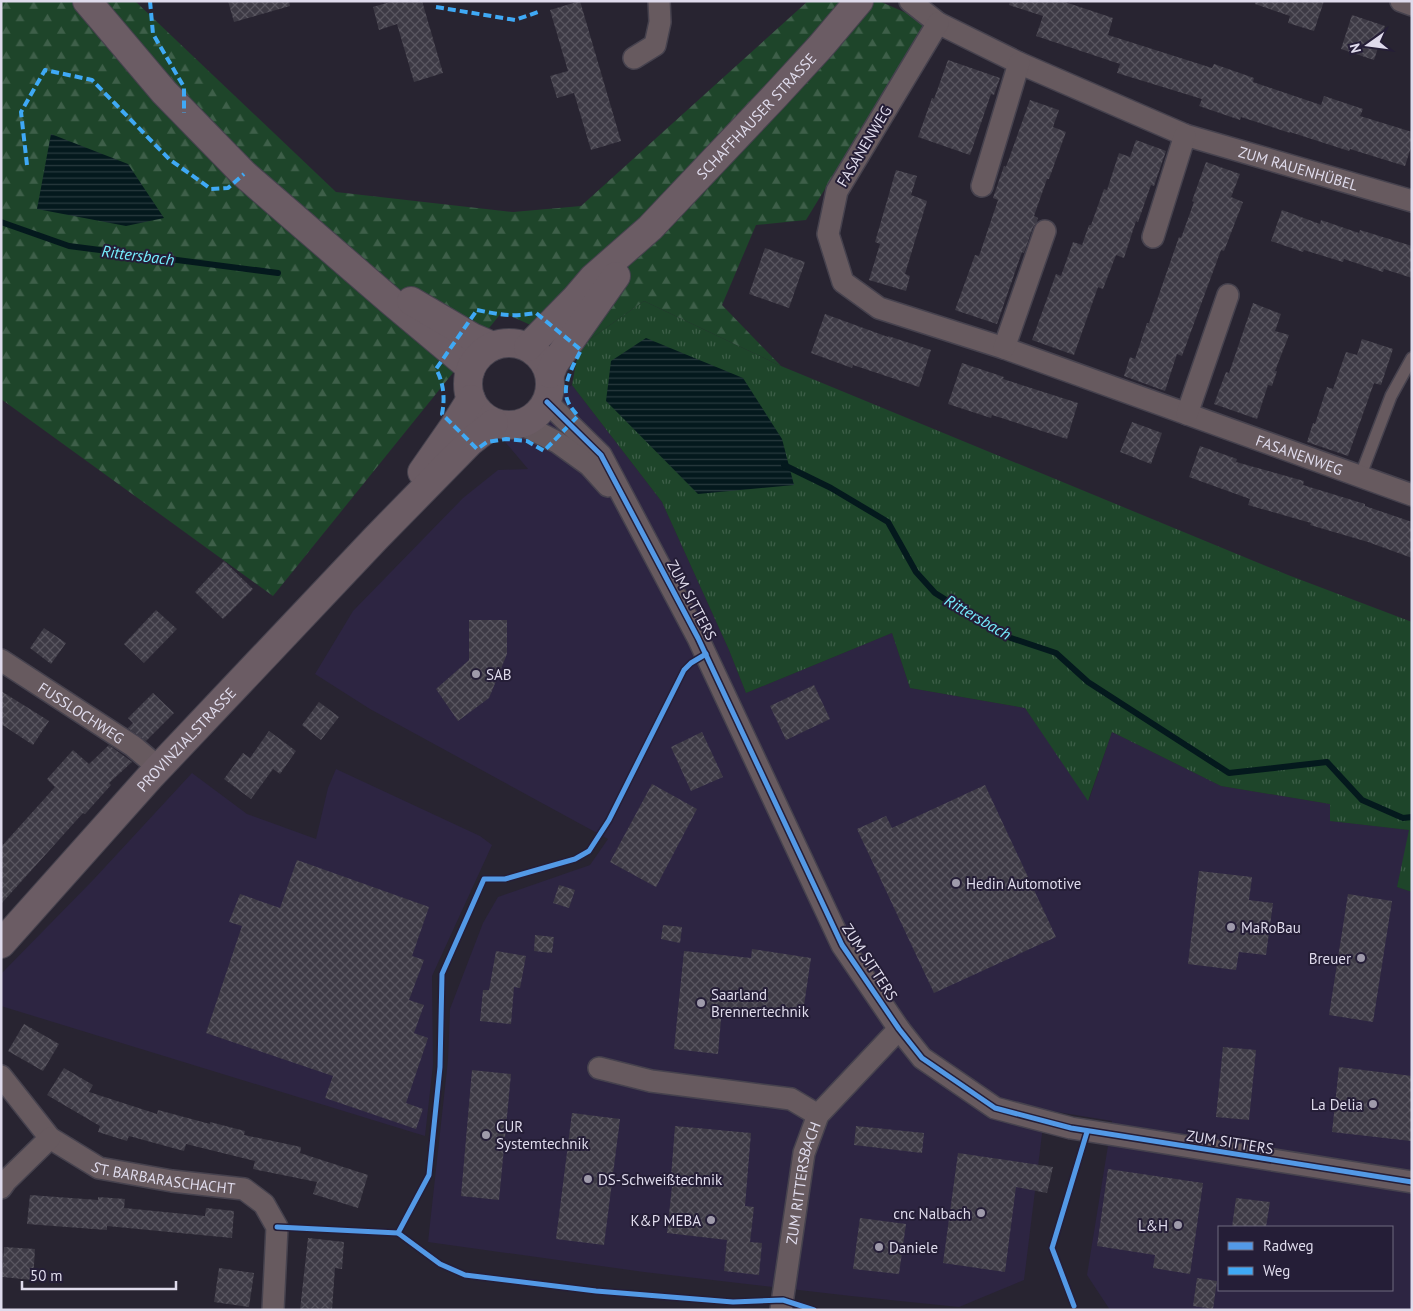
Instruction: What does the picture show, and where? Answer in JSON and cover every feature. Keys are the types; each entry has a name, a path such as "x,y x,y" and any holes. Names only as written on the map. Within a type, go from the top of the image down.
{"street":[{"path":"87,1 164,92 244,174 466,364 470,371"},
{"path":"634,58 656,45 660,22 659,1"},
{"name":"SCHAFFHAUSER STRASSE","path":"528,347 593,278 650,228 788,82 859,1"},
{"name":"ZUM RAUENHÜBEL","path":"910,1 938,23 1020,64 1185,135 1412,201"},
{"path":"1401,1 1412,5"},
{"name":"FASANENWEG","path":"938,23 837,191 828,234 843,282 879,308 1004,348 1412,495"},
{"path":"982,186 1020,64"},
{"path":"1154,237 1185,135"},
{"name":"SCHAFFHAUSER STRASSE","path":"550,374 554,364 650,228"},
{"path":"1004,348 1045,231"},
{"path":"348,264 472,337 493,346"},
{"path":"1188,414 1228,295"},
{"path":"505,343 528,347 538,354 550,374 550,393 547,402 541,412 521,424 508,426 494,423 476,409 471,399 468,385 470,371 483,352 493,346 505,343"},
{"name":"PROVINZIALSTRASSE","path":"376,538 471,399"},
{"name":"ZUM SITTERS","path":"547,402 601,455 698,638 842,945 899,1029 922,1058 995,1108 1087,1132 1412,1182"},
{"name":"PROVINZIALSTRASSE","path":"1,944 159,768 376,538 470,442 494,423"},
{"name":"ZUM SITTERS","path":"521,424 557,442 590,465 630,512"},
{"name":"FUSSLOCHWEG","path":"1,660 133,746 159,768"},
{"name":"ZUM RITTERSBACH","path":"782,1310 804,1153 818,1115 899,1029"},
{"path":"599,1068 651,1081 791,1099 818,1115"},
{"name":"ST. BARBARASCHACHT","path":"1,1076 50,1138 99,1168 172,1181 244,1189 264,1204 277,1227 273,1310"},
{"path":"1,1188 50,1138"}],"lane":[{"path":"1360,477 1391,396 1412,358"}],"shaded area":[{"path":"51,134 128,164 164,218 126,226 37,209"},
{"path":"646,338 743,378 782,439 794,485 698,494 606,401 611,361"},
{"path":"572,385 662,502 729,650 746,693 892,633 910,688 1025,708 1089,800 1112,732 1221,786 1330,804 1331,821 1410,830 1397,887 1412,892 1412,1310 1110,1310 1087,1275 1112,1121 1045,1110 1024,1280 959,1307 644,1272 428,1242 448,1060 450,1009 483,923 498,897 590,865 608,839 370,709 315,674 353,611 463,498 498,470 528,469 501,437"},
{"path":"336,769 480,836 492,845 432,976 433,1065 425,1136 1,1006 1,974 94,879 192,773 247,814 316,839 328,788"}],"green space":[{"path":"1,1 135,1 336,192 513,212 581,206 808,1 879,1 927,22 806,220 756,225 722,305 781,366 644,301 579,347 502,312 273,596 1,399"},
{"path":"644,301 781,366 1288,575 1412,622 1412,892 1397,887 1409,830 1330,821 1330,804 1221,786 1112,732 1088,801 1025,708 910,688 892,633 746,693 729,650 662,502 572,385 579,347"}],"building":[{"path":"228,1 289,1 290,6 234,22"},
{"path":"393,1 422,1 443,73 414,82 397,24 379,30 373,7"},
{"path":"580,1 621,141 591,150 574,93 557,98 550,76 568,71 550,10"},
{"path":"1010,1 1062,1 1113,18 1108,35 1212,68 1214,64 1254,78 1253,82 1321,105 1324,96 1363,109 1360,116 1412,132 1412,144 1405,166 1350,149 1349,151 1241,117 1240,120 1199,106 1202,99 1117,73 1120,64 1036,36 1043,16 1009,5"},
{"path":"1255,1 1324,1 1314,31 1288,23 1290,16 1255,4"},
{"path":"1352,15 1385,26 1374,60 1341,49"},
{"path":"948,60 1000,78 994,95 991,94 970,155 918,137"},
{"path":"1030,100 1059,110 1053,127 1066,132 1034,216 1038,218 1037,222 1033,227 1024,253 1022,252 997,324 955,310 975,255 979,256 998,200 993,198"},
{"path":"1136,140 1166,151 1154,186 1151,185 1138,222 1136,221 1124,258 1116,255 1103,289 1098,287 1074,355 1032,340 1056,274 1061,276 1073,242 1082,245 1104,189 1107,190 1119,153 1130,157"},
{"path":"1206,162 1240,174 1231,197 1243,202 1224,251 1221,250 1182,356 1177,354 1165,391 1124,376 1130,357 1135,359 1147,323 1149,323 1179,237 1181,238 1194,202 1192,201"},
{"path":"896,170 917,176 911,195 927,201 905,274 910,276 906,291 869,280 880,244 875,242"},
{"path":"1282,210 1320,224 1321,220 1359,233 1360,230 1412,246 1412,278 1384,269 1383,272 1344,259 1343,262 1304,250 1303,252 1271,241"},
{"path":"765,248 805,262 789,308 749,294"},
{"path":"1253,303 1281,314 1275,331 1289,335 1275,371 1277,371 1272,386 1268,385 1257,419 1214,404 1226,372 1229,373"},
{"path":"825,314 888,337 931,350 919,387 853,365 852,368 811,353"},
{"path":"1362,339 1393,349 1381,385 1374,383 1348,456 1307,442 1327,387 1333,389 1346,352 1357,355"},
{"path":"962,363 1004,377 1003,379 1078,403 1067,439 992,415 991,418 948,404"},
{"path":"1132,422 1162,433 1151,464 1120,452"},
{"path":"1200,446 1237,459 1236,462 1304,481 1303,485 1365,504 1365,506 1412,522 1412,558 1368,542 1310,525 1311,523 1248,505 1250,499 1189,477"},
{"path":"224,561 253,589 223,619 195,592"},
{"path":"156,610 177,629 144,663 124,644"},
{"name":"SAB","path":"469,620 507,620 507,654 489,698 458,721 436,689 469,660"},
{"path":"44,628 66,643 51,664 30,648"},
{"path":"814,685 830,719 786,740 770,706"},
{"path":"1,691 49,721 33,745 1,724"},
{"path":"153,693 174,713 146,741 128,728 133,723 128,718"},
{"path":"319,702 339,717 321,740 302,725"},
{"path":"269,731 296,751 280,774 273,769 251,799 224,779 243,753 250,758"},
{"path":"702,732 723,777 691,791 671,747"},
{"path":"109,745 132,762 109,783 111,785 85,814 83,813 1,904 1,847 55,787 47,779 73,750 89,764"},
{"path":"652,784 697,809 656,887 610,862"},
{"name":"Hedin Automotive","path":"985,785 1056,937 934,993 857,829 886,816 892,828"},
{"path":"297,860 429,907 412,956 424,960 409,1000 424,1005 414,1033 428,1038 406,1103 423,1109 416,1129 325,1098 333,1076 206,1033 242,926 229,922 240,894 280,908"},
{"name":"MaRoBau","path":"1199,871 1252,877 1249,900 1273,903 1266,955 1239,952 1236,970 1188,964"},
{"path":"559,885 575,890 569,908 553,903"},
{"name":"Breuer","path":"1348,894 1392,901 1373,1022 1329,1015"},
{"path":"663,925 682,927 680,943 661,939"},
{"path":"535,935 554,937 552,953 534,951"},
{"path":"752,949 811,958 802,1019 722,1008 718,1054 674,1049 684,951 751,958"},
{"path":"496,951 526,956 520,988 514,987 511,1024 480,1021 483,990 489,990"},
{"path":"24,1024 59,1044 43,1071 8,1051"},
{"path":"1223,1047 1256,1050 1249,1120 1216,1117"},
{"name":"La Delia","path":"1339,1067 1412,1076 1411,1141 1332,1132"},
{"path":"64,1068 93,1085 89,1092 157,1114 158,1110 245,1131 244,1135 301,1147 300,1153 368,1175 358,1208 313,1194 317,1182 253,1169 255,1161 186,1144 184,1151 129,1136 127,1141 98,1132 100,1126 47,1095"},
{"name":"CUR Systemtechnik","path":"472,1070 511,1074 499,1200 461,1196"},
{"name":"DS-Schweißtechnik","path":"572,1113 620,1119 604,1245 556,1239"},
{"path":"675,1126 751,1133 745,1206 754,1207 750,1242 762,1243 759,1275 724,1271 727,1240 667,1233 673,1177 671,1177"},
{"path":"856,1126 924,1133 922,1153 854,1145"},
{"name":"cnc Nalbach","path":"958,1153 1053,1167 1047,1193 1016,1187 1005,1272 943,1263"},
{"path":"1108,1169 1203,1183 1190,1274 1153,1268 1155,1255 1097,1246"},
{"path":"30,1195 98,1200 98,1197 125,1199 124,1208 205,1216 206,1208 234,1211 232,1238 107,1226 107,1230 27,1224"},
{"path":"1236,1198 1270,1202 1266,1226 1232,1226"},
{"name":"Daniele","path":"860,1218 906,1224 899,1274 853,1269"},
{"path":"308,1238 344,1242 342,1269 335,1268 332,1310 300,1310"},
{"path":"4,1247 35,1249 33,1280 2,1277"},
{"path":"219,1268 254,1273 249,1307 214,1302"},
{"path":"1197,1278 1217,1281 1213,1309 1193,1306"}],"waterway":[{"name":"Rittersbach","path":"1,222 69,246 278,273"},
{"name":"Rittersbach","path":"784,465 831,488 888,522 916,572 935,593 1002,635 1056,653 1088,682 1229,773 1327,762 1362,800 1403,818 1412,817"}],"marked path":[{"path":"150,1 153,34 184,87 184,113"},
{"path":"436,7 515,20 538,12"},
{"path":"27,165 21,112 45,70 92,80 169,159 211,189 228,188 244,174"},
{"path":"477,310 507,315 536,313 581,350 566,387 568,402 578,416 544,451 527,441 506,439 487,442 477,449 442,414 443,391 436,369 477,310"}],"cycle path":[{"path":"547,402 601,455 698,638 842,945 899,1029 922,1058 995,1108 1071,1128 1412,1182"},
{"path":"398,1233 429,1175 440,1067 442,974 484,879 505,879 575,859 589,851 609,820 684,670 691,663 706,654"},
{"path":"1074,1306 1052,1248 1087,1132"},
{"path":"277,1227 398,1233 440,1264 465,1275 596,1291 733,1302 783,1300 814,1310"}],"place":[{"name":"SAB","path":"476,674"},
{"name":"Hedin Automotive","path":"956,883"},
{"name":"MaRoBau","path":"1231,927"},
{"name":"Breuer","path":"1361,958"},
{"name":"Saarland Brennertechnik","path":"701,1003"},
{"name":"La Delia","path":"1373,1104"},
{"name":"CUR Systemtechnik","path":"486,1135"},
{"name":"DS-Schweißtechnik","path":"588,1179"},
{"name":"cnc Nalbach","path":"981,1213"},
{"name":"K&P MEBA","path":"711,1220"},
{"name":"L&H","path":"1178,1225"},
{"name":"Daniele","path":"879,1247"}]}
